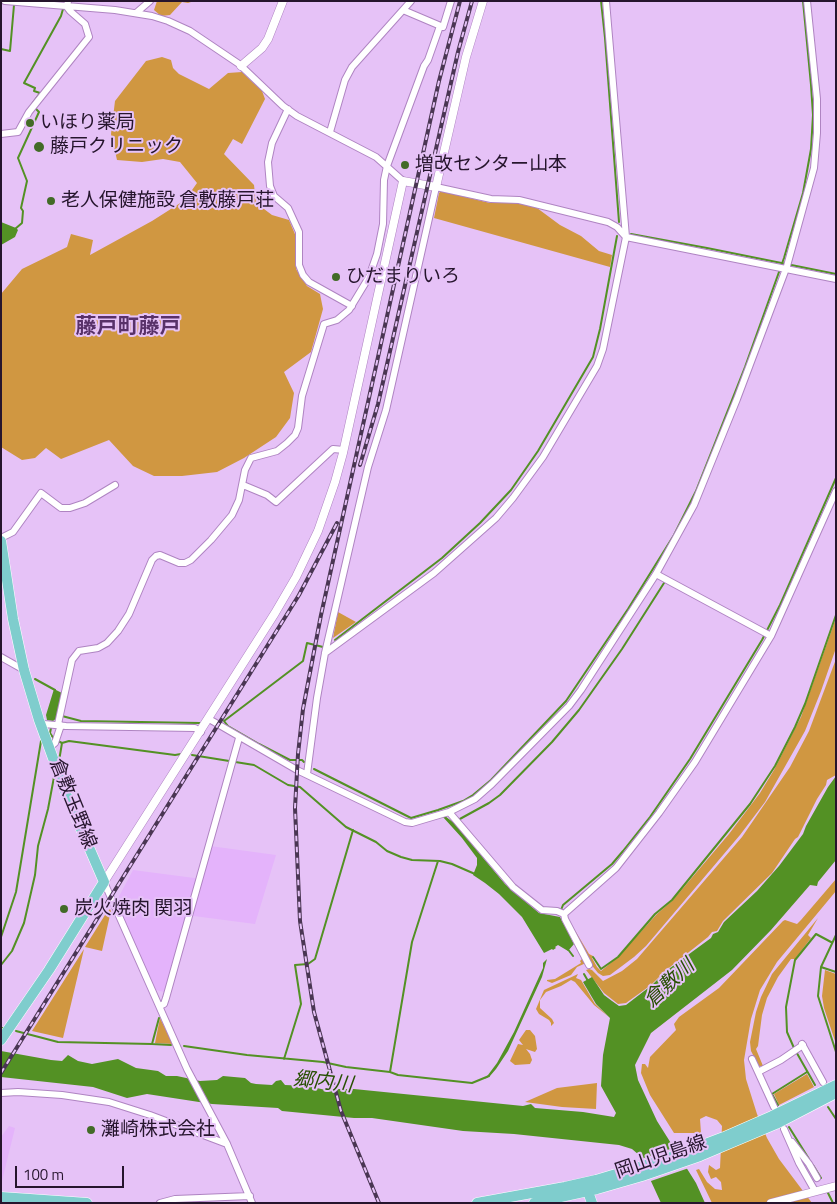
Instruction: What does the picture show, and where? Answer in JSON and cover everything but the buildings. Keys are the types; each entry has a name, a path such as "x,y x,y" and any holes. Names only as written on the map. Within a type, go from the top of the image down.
{"main road":[{"name":"倉敷玉野線","path":"1,540 13,619 24,670 52,723 53,743 68,799 104,882"},
{"path":"1,1040 49,970 104,882"},
{"name":"岡山児島線","path":"777,1119 836,1085"},
{"name":"岡山児島線","path":"534,1203 598,1184 777,1119 836,1094"},
{"path":"586,1187 592,1203"},
{"name":"岡山児島線","path":"477,1203 586,1187"},
{"path":"1,1197 87,1203"}],"street":[{"path":"6,1 68,4 136,13 168,21 190,31 241,66 297,116 376,157 403,181 491,199 520,200 608,222 617,227 626,237 785,267 836,279"},
{"path":"136,13 150,1"},
{"path":"241,66 262,48 268,39 283,1"},
{"path":"330,132 345,80 352,67 411,1"},
{"path":"53,743 52,723 60,715 72,660 76,654 80,650 98,648 107,643 118,631 133,606 148,566 156,556 160,555 179,563 185,563 191,560 211,540 232,515 239,500 245,470 251,458 277,451 288,443 298,428 302,396 324,324 344,316 352,306 368,277 377,254 383,224 384,180 387,166 440,26 443,27 451,1"},
{"path":"307,774 325,653 368,467 386,410 466,57 483,1"},
{"path":"325,653 434,573 496,518 542,457 597,366 603,349 626,237 606,1"},
{"path":"209,719 239,738 307,774 405,822 417,822 444,813 475,799 569,706 656,574 694,505 737,399 785,267 814,168 818,133 817,99 807,1"},
{"path":"1,134 18,132 29,112 88,37 85,24 68,4"},
{"path":"403,10 440,26"},
{"path":"288,109 272,143 268,162 270,186 274,196 288,208 299,232 299,265 303,275 309,282 352,306"},
{"path":"160,1203 175,1199 251,1199 227,1144 188,1069 104,882 201,732 275,613 308,554 326,511 344,450 403,181"},
{"path":"243,485 267,495 276,502 333,450 344,450"},
{"path":"1,540 13,532 40,493 61,508 70,508 85,503 115,485"},
{"path":"561,913 616,868 660,814 695,762 768,634 836,491"},
{"path":"656,574 768,634"},
{"path":"1,657 24,670"},
{"path":"52,723 195,728 201,732"},
{"path":"160,1006 164,1004 166,998 239,738"},
{"path":"444,813 457,821 513,887 542,910 561,913 589,965"},
{"path":"758,1072 799,1047 823,1082"},
{"path":"752,1059 777,1119 817,1178"},
{"path":"1,1092 62,1095 109,1102 150,1115 227,1144"},
{"path":"789,1139 813,1191"},
{"path":"771,1203 836,1186"}],"shaded area":[{"path":"157,1 194,1 182,2 170,15 161,16 154,10"},
{"path":"162,57 171,60 173,68 179,74 209,89 228,73 242,72 262,91 265,99 242,144 233,139 224,154 254,185 256,203 272,215 289,220 297,239 296,269 307,286 320,294 323,309 311,352 284,372 294,393 290,418 276,437 244,458 217,472 182,476 154,476 133,466 109,440 61,459 46,448 35,458 22,460 1,447 1,294 22,269 67,247 71,234 93,240 90,255 152,221 185,200 197,183 180,162 163,159 142,162 117,160 111,134 115,101 146,61"},
{"path":"441,191 490,203 520,203 537,208 560,225 581,236 599,251 612,255 610,267 434,218"},
{"path":"338,612 356,622 333,638"},
{"path":"836,618 836,648 821,691 805,731 765,802 740,835 646,946 610,975 603,976 598,973 590,963 573,927 601,971 618,957 657,914 673,900 729,834 760,793 774,770 801,717"},
{"path":"836,659 836,775 827,780 798,837 772,873 723,921 717,931 712,932 651,985 626,1003 618,1004 604,993 586,970 592,970 603,981 622,971 637,959 742,837 790,767 809,731"},
{"path":"210,846 276,855 255,924 186,915 164,992 156,990 116,902 133,870 202,879"},
{"path":"836,879 836,891 777,962 760,990 751,1019 744,1060 746,1079 767,1138 779,1159 812,1203 712,1203 696,1170 699,1169 707,1182 715,1189 722,1190 721,1182 716,1177 711,1179 708,1172 709,1165 716,1170 720,1168 722,1126 717,1120 706,1116 700,1119 701,1133 674,1133 650,1095 641,1073 642,1064 645,1064 648,1068 650,1057 676,1030 674,1024 679,1017 719,988 783,921 797,924"},
{"path":"110,909 112,914 110,915 102,951 85,947 105,915"},
{"path":"818,918 808,935 811,938 795,959 791,959 778,977 767,998 756,1049 763,1066 759,1066 751,1051 750,1042 761,997 772,974"},
{"path":"84,949 63,1038 32,1031"},
{"path":"582,959 586,963 577,967 571,975 552,983 547,981 555,979 581,963"},
{"path":"825,970 836,974 836,1044 822,996"},
{"path":"578,974 576,978 581,980 595,1004 609,1017 594,1005 575,982 571,980 546,992 540,1000 540,1008 554,1023 551,1026 549,1020 539,1014 536,1009 544,990"},
{"path":"160,1018 173,1044 155,1043"},
{"path":"526,1030 530,1030 535,1036 537,1049 535,1052 526,1049 532,1060 530,1064 515,1065 510,1061 518,1044 523,1045 519,1040"},
{"path":"807,1074 814,1087 779,1105 774,1094"},
{"path":"597,1083 596,1109 525,1102 557,1088"},
{"path":"9,1126 15,1128 1,1185 1,1137"}],"water":[{"path":"1,222 18,230 15,237 1,245"},
{"path":"54,689 62,693 57,718 53,721 47,720 46,715"},
{"name":"倉敷川","path":"836,776 836,860 818,882 817,886 810,885 771,930 732,970 651,1033 635,1065 638,1080 657,1121 696,1183 705,1203 661,1203 639,1155 632,1149 619,1145 514,1134 463,1131 372,1118 282,1111 278,1108 212,1104 147,1094 127,1098 93,1087 1,1077 1,1051 62,1061 68,1055 78,1061 92,1064 118,1059 136,1068 158,1071 166,1076 177,1076 200,1081 217,1080 223,1076 245,1078 251,1083 272,1085 276,1081 281,1080 285,1085 308,1086 330,1091 331,1089 354,1089 523,1106 531,1104 535,1108 614,1117 616,1113 601,1086 603,1055 610,1018 596,1004 583,982 592,977 604,995 619,1006 626,1005 652,985 666,971 711,938 713,934 718,932 724,922 757,891 779,866 803,834 828,787"},
{"path":"445,816 454,823 505,884 539,913 560,917 574,944 568,951 558,945 553,950 544,953 522,917 499,894 473,875 477,865 477,858 443,817"},
{"path":"547,959 542,977 508,1051 496,1069 485,1079 497,1063 514,1032 543,968 543,963"}],"pier":[{"path":"676,1147 689,1168 648,1182 638,1160"}],"waterway":[{"path":"58,1 63,2"},
{"path":"601,1 619,222"},
{"path":"314,769 411,818 463,801 491,780 566,701 628,609 674,535 696,491 745,367 784,258 803,193 811,149 813,115 803,1"},
{"path":"1,49 10,51 14,5"},
{"path":"32,104 40,93 34,91 35,88 24,83 63,9"},
{"path":"15,229 22,223 23,211 21,208 27,181 18,158 39,112 35,108"},
{"path":"631,234 836,274"},
{"path":"335,640 442,558 480,523 511,490 538,451 593,357 617,236"},
{"path":"561,910 563,905 612,864 650,817 690,759 762,640 780,605 836,478"},
{"path":"458,820 500,795 552,742 579,710 622,649 664,583"},
{"path":"593,957 601,969 618,957 655,914 672,900 750,804 775,766 795,727 836,615"},
{"path":"304,762 302,760 290,760 228,726 224,721 303,661 307,643 323,647"},
{"path":"35,679 55,690"},
{"path":"62,716 81,721 200,723"},
{"path":"51,728 50,733 54,739"},
{"path":"1,937 16,892 41,741"},
{"path":"58,741 62,743 59,761"},
{"path":"62,743 69,741 175,755 181,754"},
{"path":"192,755 254,765 288,785 300,787 346,827 376,842 387,851 412,860 440,861 452,864 475,874"},
{"path":"1,965 12,951 24,923 35,875 38,846 54,777"},
{"path":"284,1059 301,1004 295,965 308,964 315,959 353,830"},
{"path":"390,1072 412,942 438,861"},
{"path":"815,1085 787,1032 786,1007 795,960 816,934 831,942"},
{"path":"836,935 821,967 818,996 836,1052"},
{"path":"567,948 573,956"},
{"path":"821,967 836,972"},
{"path":"584,974 588,981"},
{"path":"16,1031 58,1042 152,1044 159,1018"},
{"path":"152,1044 171,1045"},
{"name":"郷内川","path":"184,1046 247,1055 323,1062 346,1067 390,1072 398,1075 472,1083 489,1076"},
{"path":"778,1105 772,1094 807,1072"},
{"path":"828,1107 836,1119"},
{"path":"789,1127 809,1159"},
{"path":"813,1165 821,1178"},
{"path":"828,1193 833,1203"}],"railway":[{"path":"379,1203 341,1111 314,1012 300,921 295,808 298,754 303,709 321,615 439,81 460,1"},
{"path":"360,465 378,404 458,52 472,1"},
{"path":"1,1073 299,595 337,523"}],"place":[{"name":"いほり薬局","path":"30,123"},
{"name":"藤戸クリニック","path":"39,147"},
{"name":"増改センター山本","path":"405,165"},
{"name":"老人保健施設 倉敷藤戸荘","path":"51,201"},
{"name":"ひだまりいろ","path":"336,277"},
{"name":"炭火焼肉 関羽","path":"64,909"},
{"name":"灘崎株式会社","path":"91,1130"}],"district":[{"name":"藤戸町藤戸","path":"128,328"}]}
